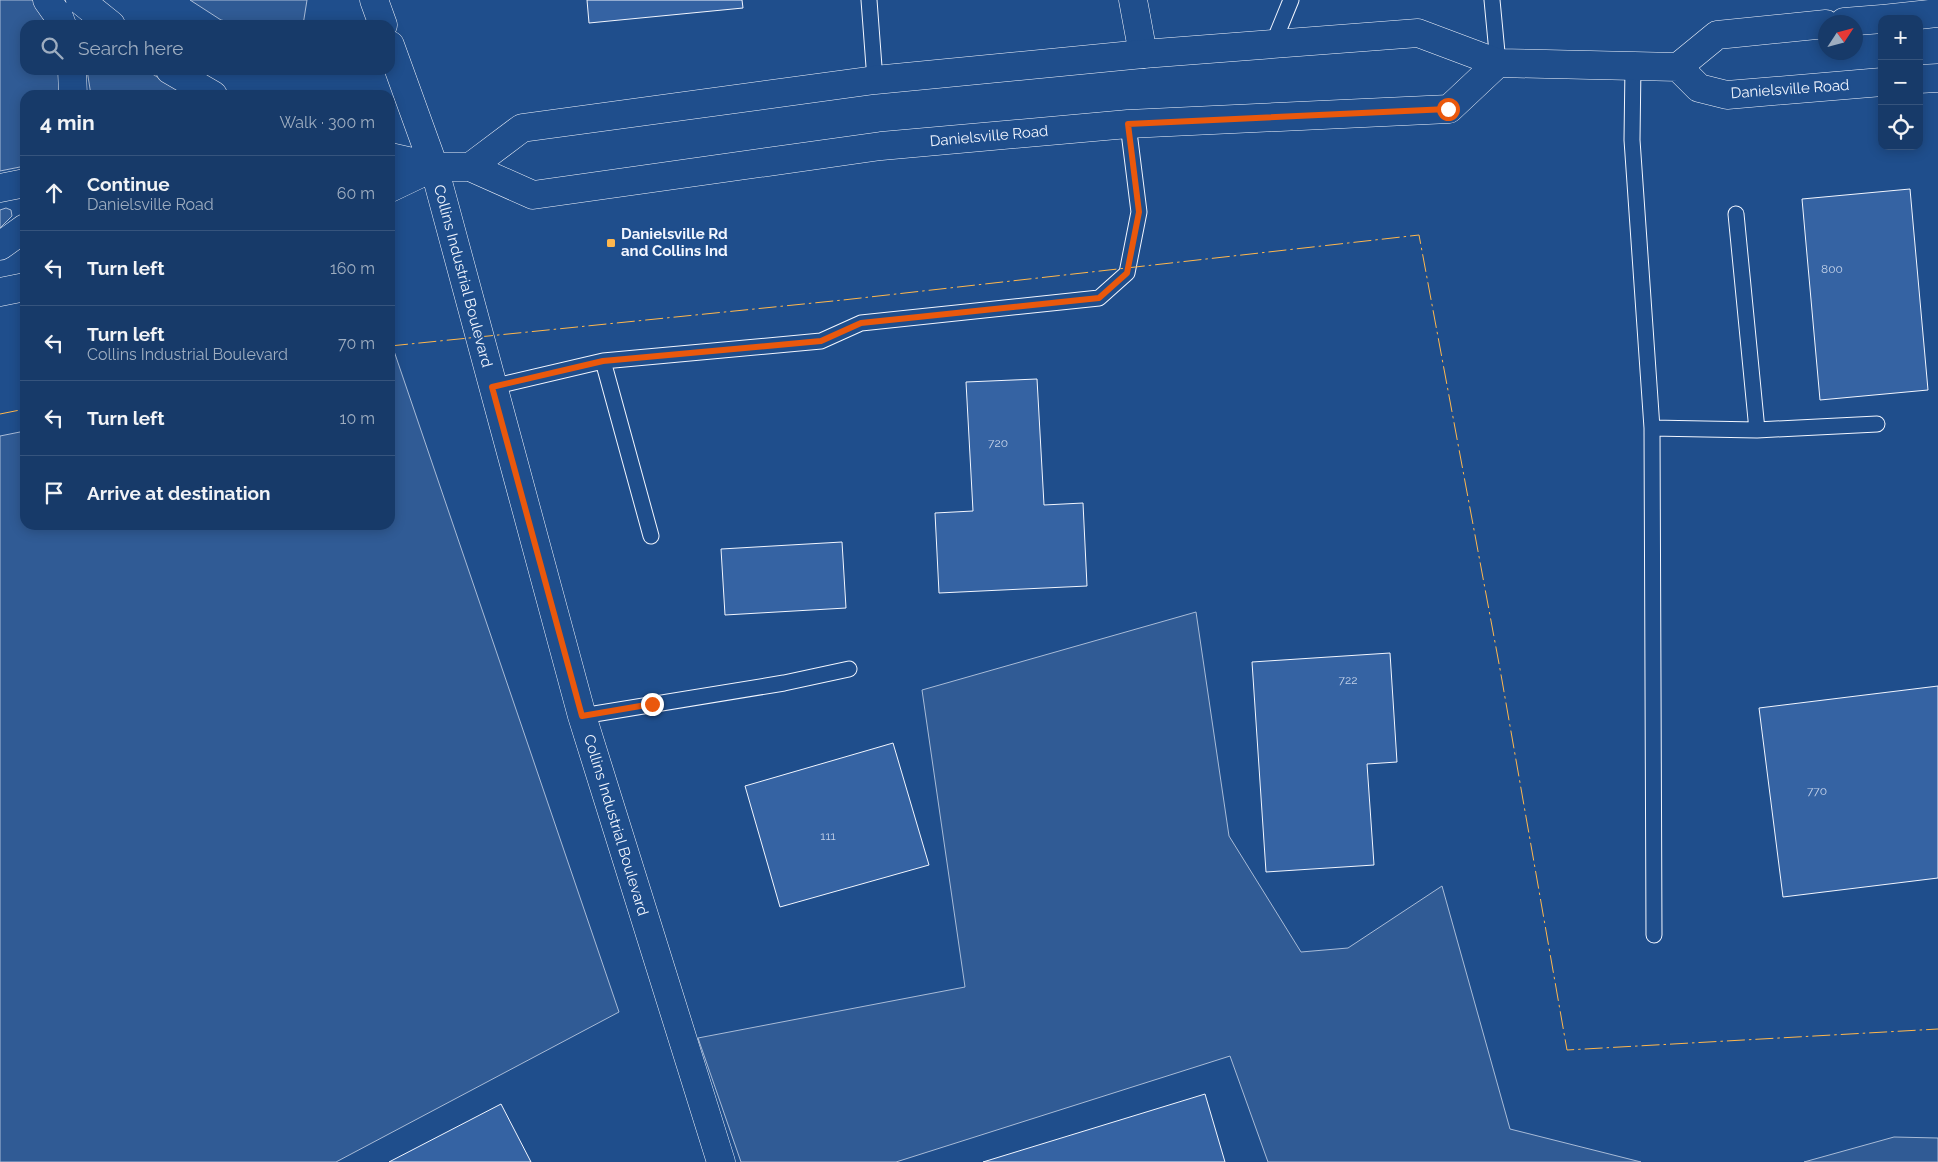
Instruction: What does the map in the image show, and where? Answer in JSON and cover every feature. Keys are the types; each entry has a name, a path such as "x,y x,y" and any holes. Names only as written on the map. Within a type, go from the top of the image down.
{"main road":[{"path":"47,0 60,20"},
{"path":"80,0 105,20"},
{"path":"374,0 381,20"},
{"path":"1133,0 1143,54"},
{"path":"1923,15 1938,14"},
{"path":"1863,21 1878,19"},
{"path":"470,167 522,128 875,80 1143,54 1418,33 1498,62 1678,67 1717,35 1818,25"},
{"name":"Collins Industrial Boulevard","path":"395,59 434,167 582,716 721,1162"},
{"name":"Danielsville Road","path":"395,158 434,167 470,167 533,195 881,146 1128,124 1448,109 1498,62"},
{"name":"Danielsville Road","path":"1678,67 1699,88 1727,95 1878,82"},
{"path":"72,75 73,90"},
{"path":"179,75 204,90"},
{"path":"1923,79 1938,78"},
{"name":"Danielsville Road","path":"395,186 434,167"},
{"path":"0,188 20,184"},
{"path":"0,246 20,232"},
{"path":"0,292 20,288"}],"lane":[{"path":"870,0 875,80"},
{"path":"1273,44 1291,0"},
{"path":"1492,0 1498,62"},
{"path":"1633,65 1632,140 1652,428 1654,935"},
{"path":"492,387 603,361 821,341 861,323 1099,298 1127,273 1139,212 1128,124"},
{"path":"1736,214 1757,430"},
{"path":"603,361 651,536"},
{"path":"1652,428 1757,430 1878,424"},
{"path":"582,716 784,684 849,669"}],"shaded area":[{"path":"0,0 33,0 44,20 20,20 20,75 61,75 62,90 20,90 20,167 0,171"},
{"path":"190,0 307,0 304,20 221,20"},
{"path":"88,75 154,75 178,90 90,90"},
{"path":"6,208 11,210 12,216 0,228 0,210"},
{"path":"395,354 619,1012 336,1162 0,1162 0,436 20,432 20,530 395,530"},
{"path":"1196,612 1229,836 1301,952 1348,948 1442,886 1510,1129 1641,1162 1268,1162 1230,1056 896,1162 741,1162 698,1038 965,987 922,690"},
{"path":"1894,1137 1938,1138 1938,1162 1804,1162"}],"building":[{"path":"587,0 742,0 743,8 589,23"},
{"path":"1910,189 1928,390 1820,400 1802,199"},
{"path":"1037,379 1044,505 1083,503 1087,586 939,593 935,513 973,511 966,382"},
{"path":"842,542 846,608 725,615 721,549"},
{"path":"1390,653 1397,762 1367,764 1374,865 1266,872 1252,662"},
{"path":"1938,686 1938,878 1783,897 1759,708"},
{"path":"893,743 929,865 780,907 745,786"},
{"path":"1205,1094 1225,1162 983,1162"},
{"path":"501,1104 531,1162 389,1162"}],"power":[{"path":"395,345 843,300 1419,235 1500,669 1567,1050 1938,1029"},
{"path":"0,414 20,410"}],"place":[{"name":"Danielsville Rd and Collins Ind","path":"611,243"}],"route":[{"path":"652,704 582,716 492,387 603,361 821,341 861,323 1099,298 1127,273 1139,212 1128,124 1448,109"}]}
